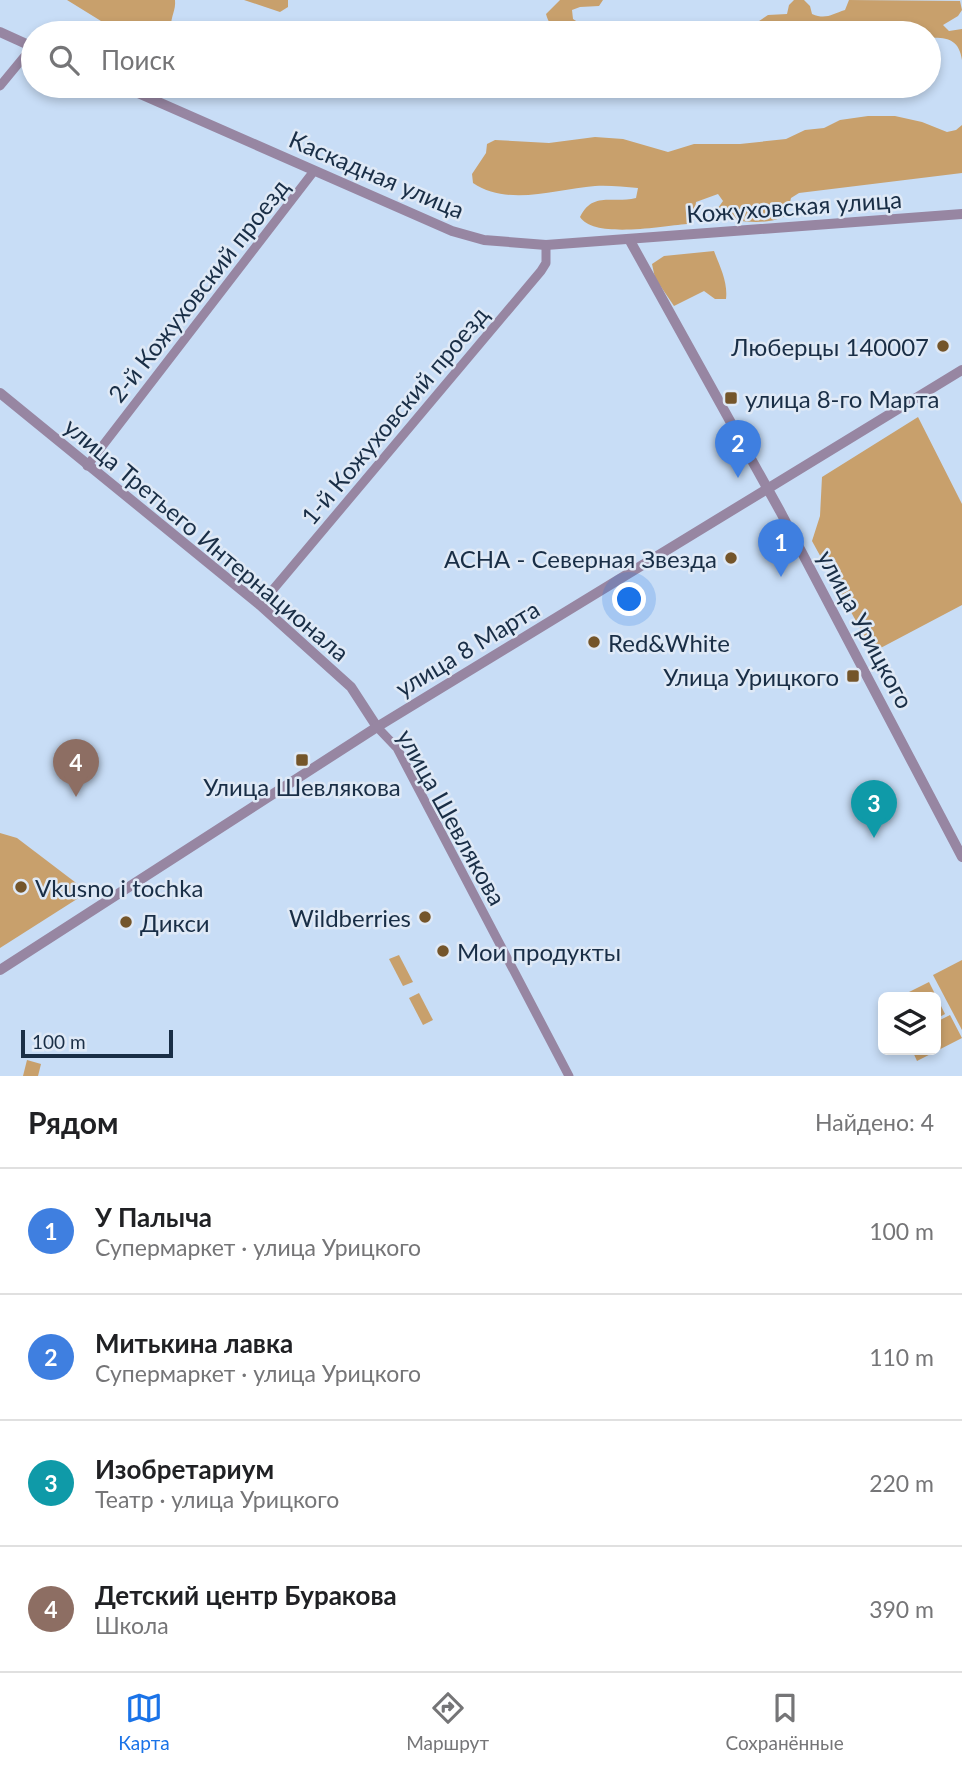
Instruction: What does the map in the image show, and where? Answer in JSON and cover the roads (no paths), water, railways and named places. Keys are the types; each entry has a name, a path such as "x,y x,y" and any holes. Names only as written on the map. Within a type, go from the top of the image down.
{"street":[{"path":"0,32 21,42"},
{"path":"0,86 21,61"},
{"name":"Каскадная улица","path":"149,98 452,231 485,240 546,245 629,239"},
{"name":"2-й Кожуховский проезд","path":"87,466 314,171"},
{"name":"Кожуховская улица","path":"629,239 962,214"},
{"name":"улица Урицкого","path":"629,239 767,489 962,857"},
{"name":"1-й Кожуховский проезд","path":"260,605 541,271 547,263 546,245"},
{"name":"улица 8 Марта","path":"0,970 377,727 962,370"},
{"name":"улица Третьего Интернационала","path":"0,393 260,605 351,687 377,727"},
{"name":"улица Шевлякова","path":"377,727 397,748 569,1076"}],"place":[{"name":"Люберцы 140007","path":"943,346"},
{"name":"улица 8-го Марта","path":"731,398"},
{"name":"Митькина лавка","path":"738,478"},
{"name":"АСНА - Северная Звезда","path":"731,558"},
{"name":"У Палыча","path":"781,577"},
{"name":"Red&White","path":"594,642"},
{"name":"Улица Урицкого","path":"853,676"},
{"name":"Улица Шевлякова","path":"302,760"},
{"name":"Детский центр Буракова","path":"76,797"},
{"name":"Изобретариум","path":"874,838"},
{"name":"Vkusno i tochka","path":"21,887"},
{"name":"Wildberries","path":"425,917"},
{"name":"Дикси","path":"126,922"},
{"name":"Мои продукты","path":"443,951"}]}
